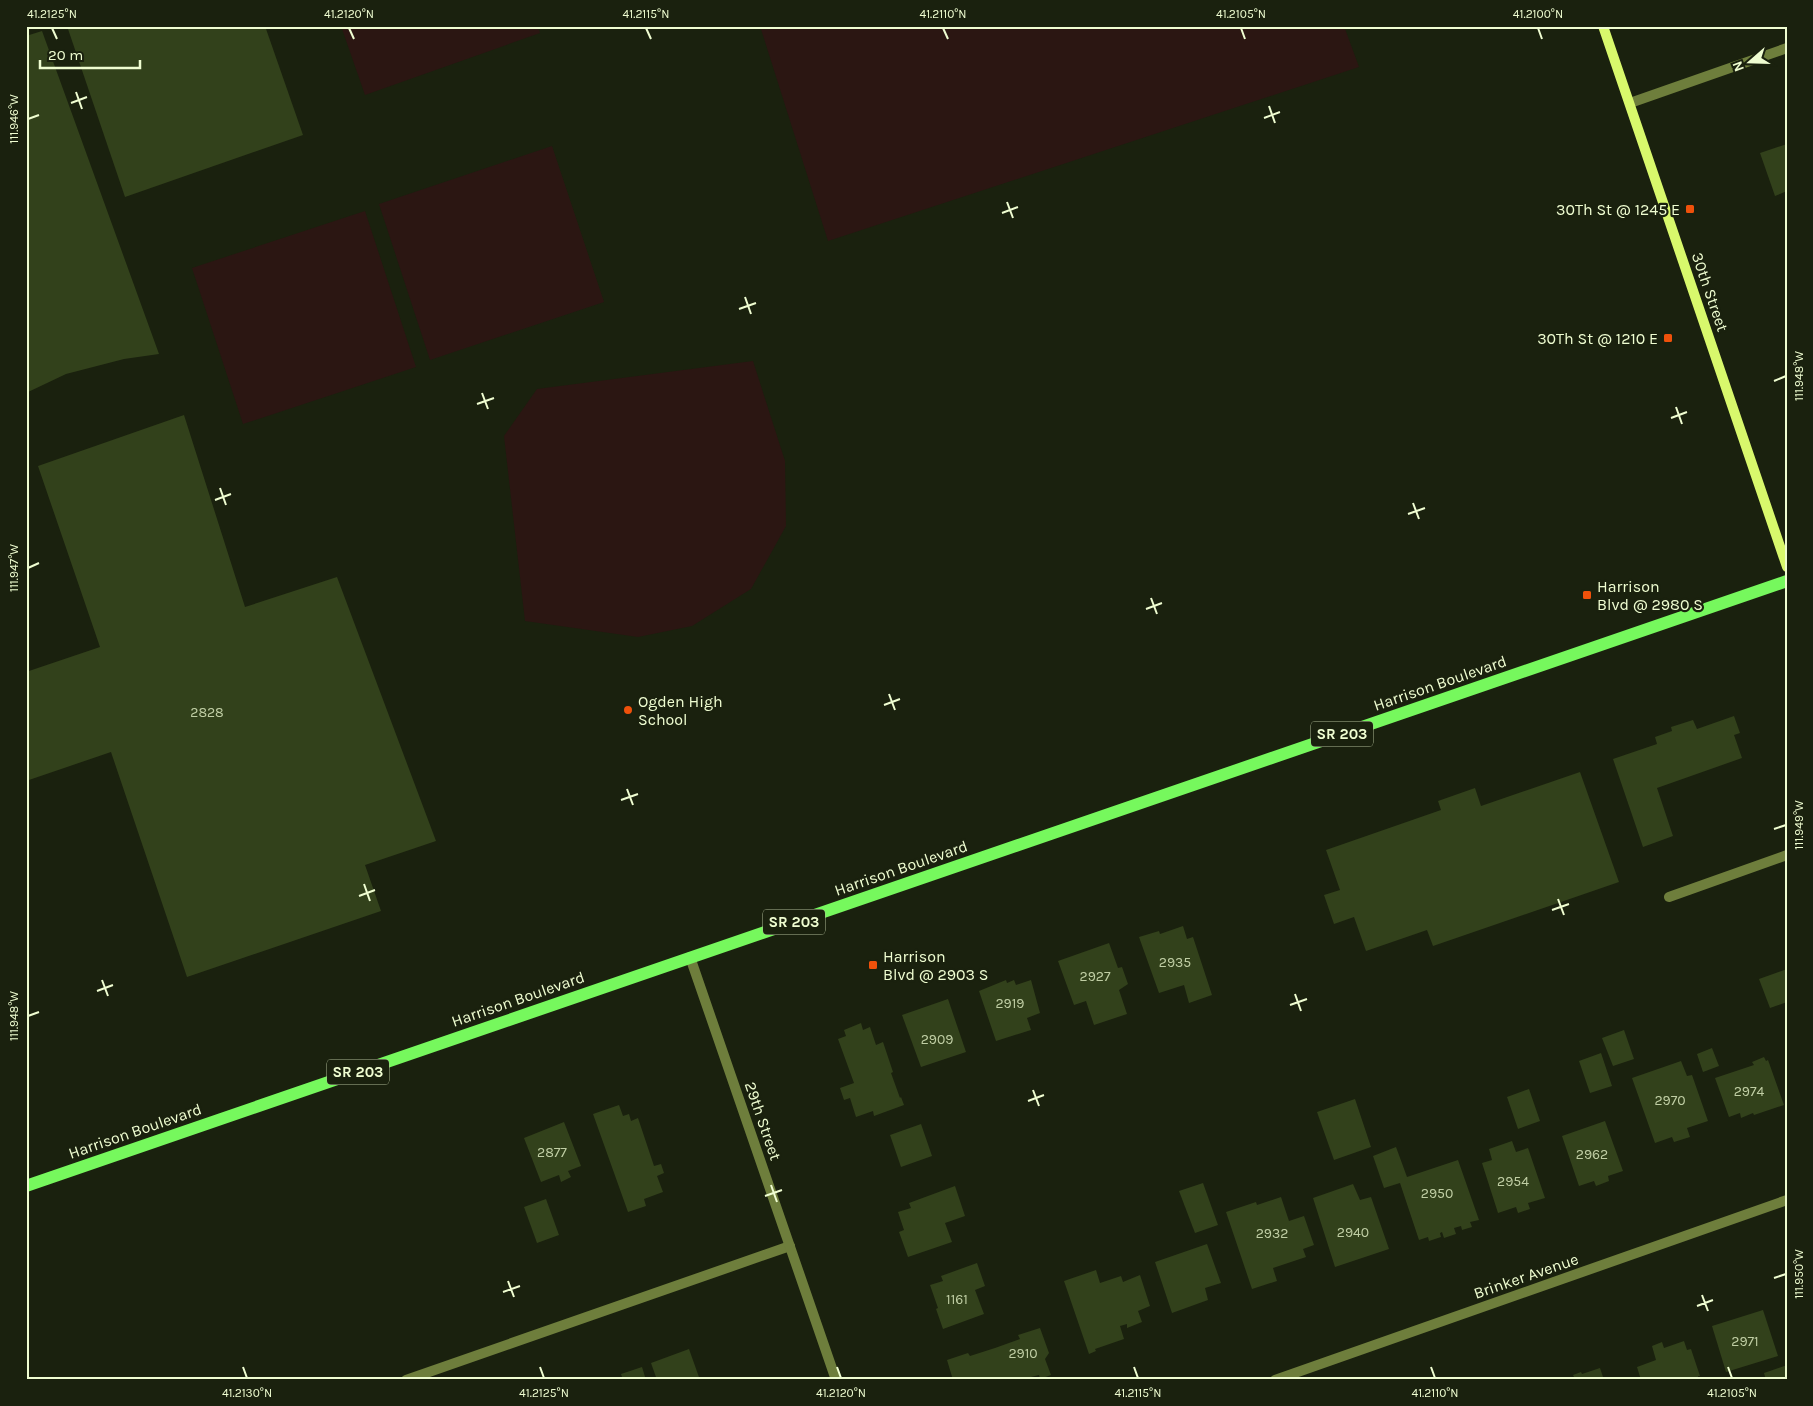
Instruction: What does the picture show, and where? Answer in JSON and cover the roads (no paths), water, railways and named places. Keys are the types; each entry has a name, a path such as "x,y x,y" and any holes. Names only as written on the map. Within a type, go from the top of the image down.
{"main road":[{"name":"Harrison Boulevard","path":"26,1186 1787,580"}],"street":[{"name":"30th Street","path":"1603,26 1787,567"},
{"path":"1630,103 1787,48"},
{"path":"1669,897 1787,855"},
{"name":"29th Street","path":"690,957 836,1380"},
{"name":"Brinker Avenue","path":"1275,1380 1787,1200"},
{"path":"406,1380 790,1246"}],"place":[{"name":"30Th St @ 1245 E","path":"1690,209"},
{"name":"30Th St @ 1210 E","path":"1668,338"},
{"name":"Harrison Blvd @ 2980 S","path":"1587,595"},
{"name":"Ogden High School","path":"628,710"},
{"name":"Harrison Blvd @ 2903 S","path":"873,965"}]}
